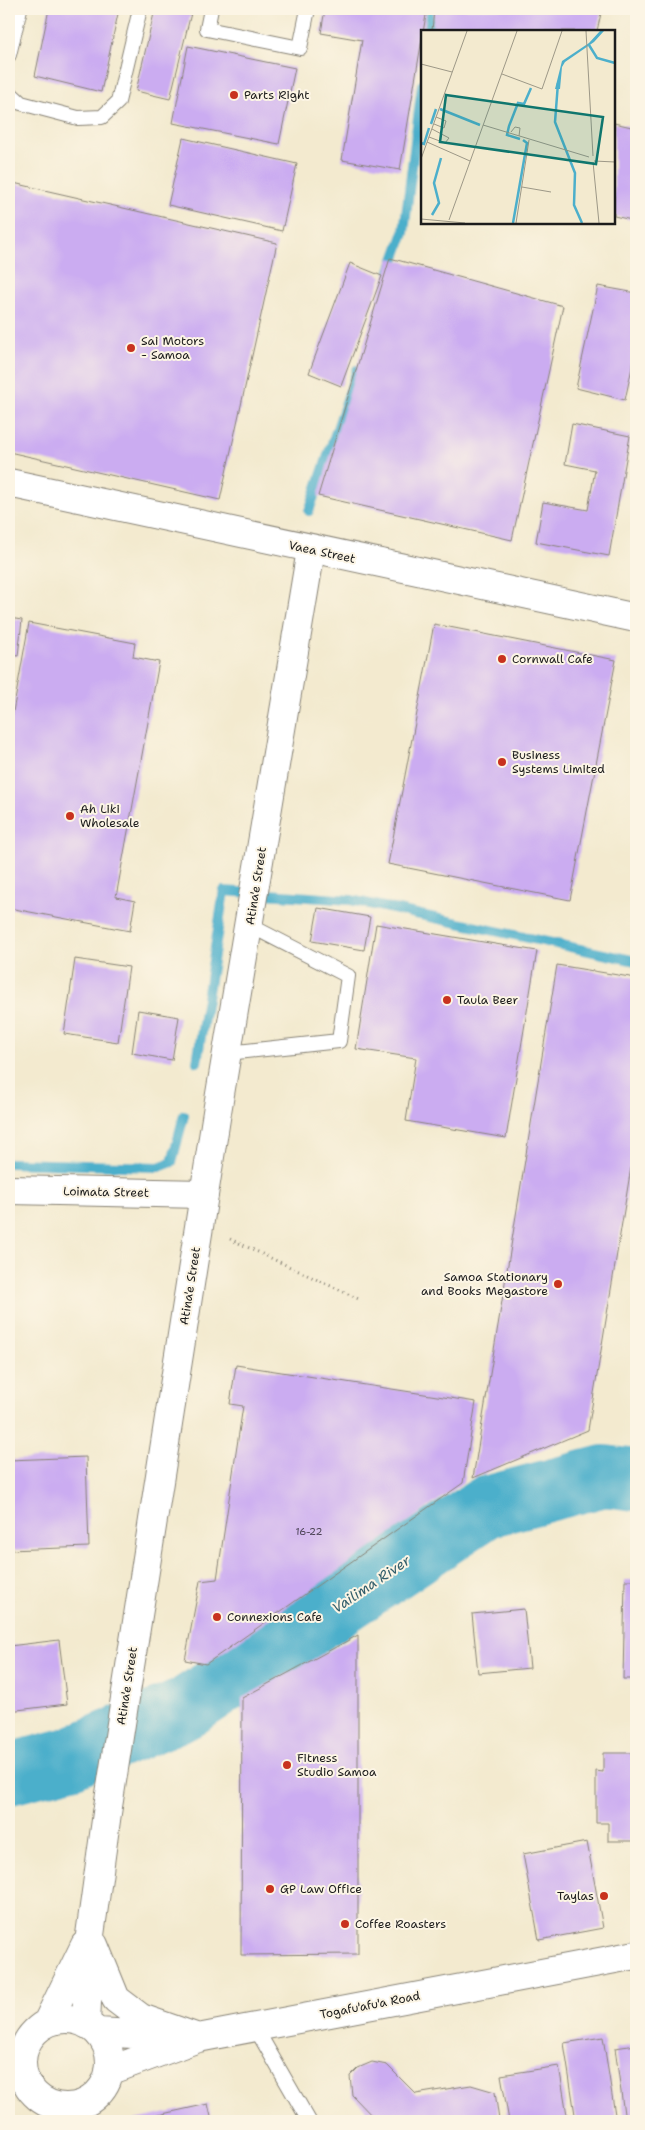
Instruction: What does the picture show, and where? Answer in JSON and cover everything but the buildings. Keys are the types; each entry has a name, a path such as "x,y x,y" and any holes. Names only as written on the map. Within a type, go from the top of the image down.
{"main road":[{"name":"Vaea Street","path":"9,483 311,550 636,618"},
{"name":"Atina'e Street","path":"92,2028 90,1935 112,1785 199,1225 311,550"},
{"name":"Loimata Street","path":"9,1190 204,1194"},
{"path":"47,2023 90,1935"},
{"path":"90,1935 116,1999 141,2018 198,2038"},
{"name":"Togafu'afu'a Road","path":"109,2070 198,2038 636,1955"},
{"path":"92,2028 108,2050 109,2070 101,2089 83,2112 74,2106 62,2106 31,2100 23,2074 22,2060 17,2051 38,2028 47,2023 67,2019 92,2028 198,2038"}],"lane":[{"path":"9,55 20,9"},
{"path":"9,92 21,103 78,118 102,116 118,102 140,9"},
{"path":"211,9 207,29 300,48 308,9"},
{"path":"228,1053 339,1041 348,976 251,917"},
{"path":"255,2027 309,2121"}],"path":[{"path":"199,1225 361,1300"}],"waterway":[{"path":"429,30 432,9"},
{"path":"390,271 404,232 421,93"},
{"path":"309,511 357,370"},
{"path":"197,1062 224,891 351,900 636,961"},
{"path":"9,1163 159,1167 172,1162 184,1115"},
{"name":"Vailima River","path":"9,1774 70,1758 186,1708 486,1507 604,1476 636,1480"}],"place":[{"name":"Parts Right","path":"234,95"},
{"name":"Sai Motors - Samoa","path":"131,348"},
{"name":"Cornwall Cafe","path":"502,659"},
{"name":"Business Systems Limited","path":"502,762"},
{"name":"Ah Liki Wholesale","path":"70,816"},
{"name":"Taula Beer","path":"447,1000"},
{"name":"Samoa Stationary and Books Megastore","path":"558,1284"},
{"name":"Connexions Cafe","path":"217,1617"},
{"name":"Fitness Studio Samoa","path":"287,1765"},
{"name":"GP Law Office","path":"270,1889"},
{"name":"Taylas","path":"604,1896"},
{"name":"Coffee Roasters","path":"345,1924"}]}
